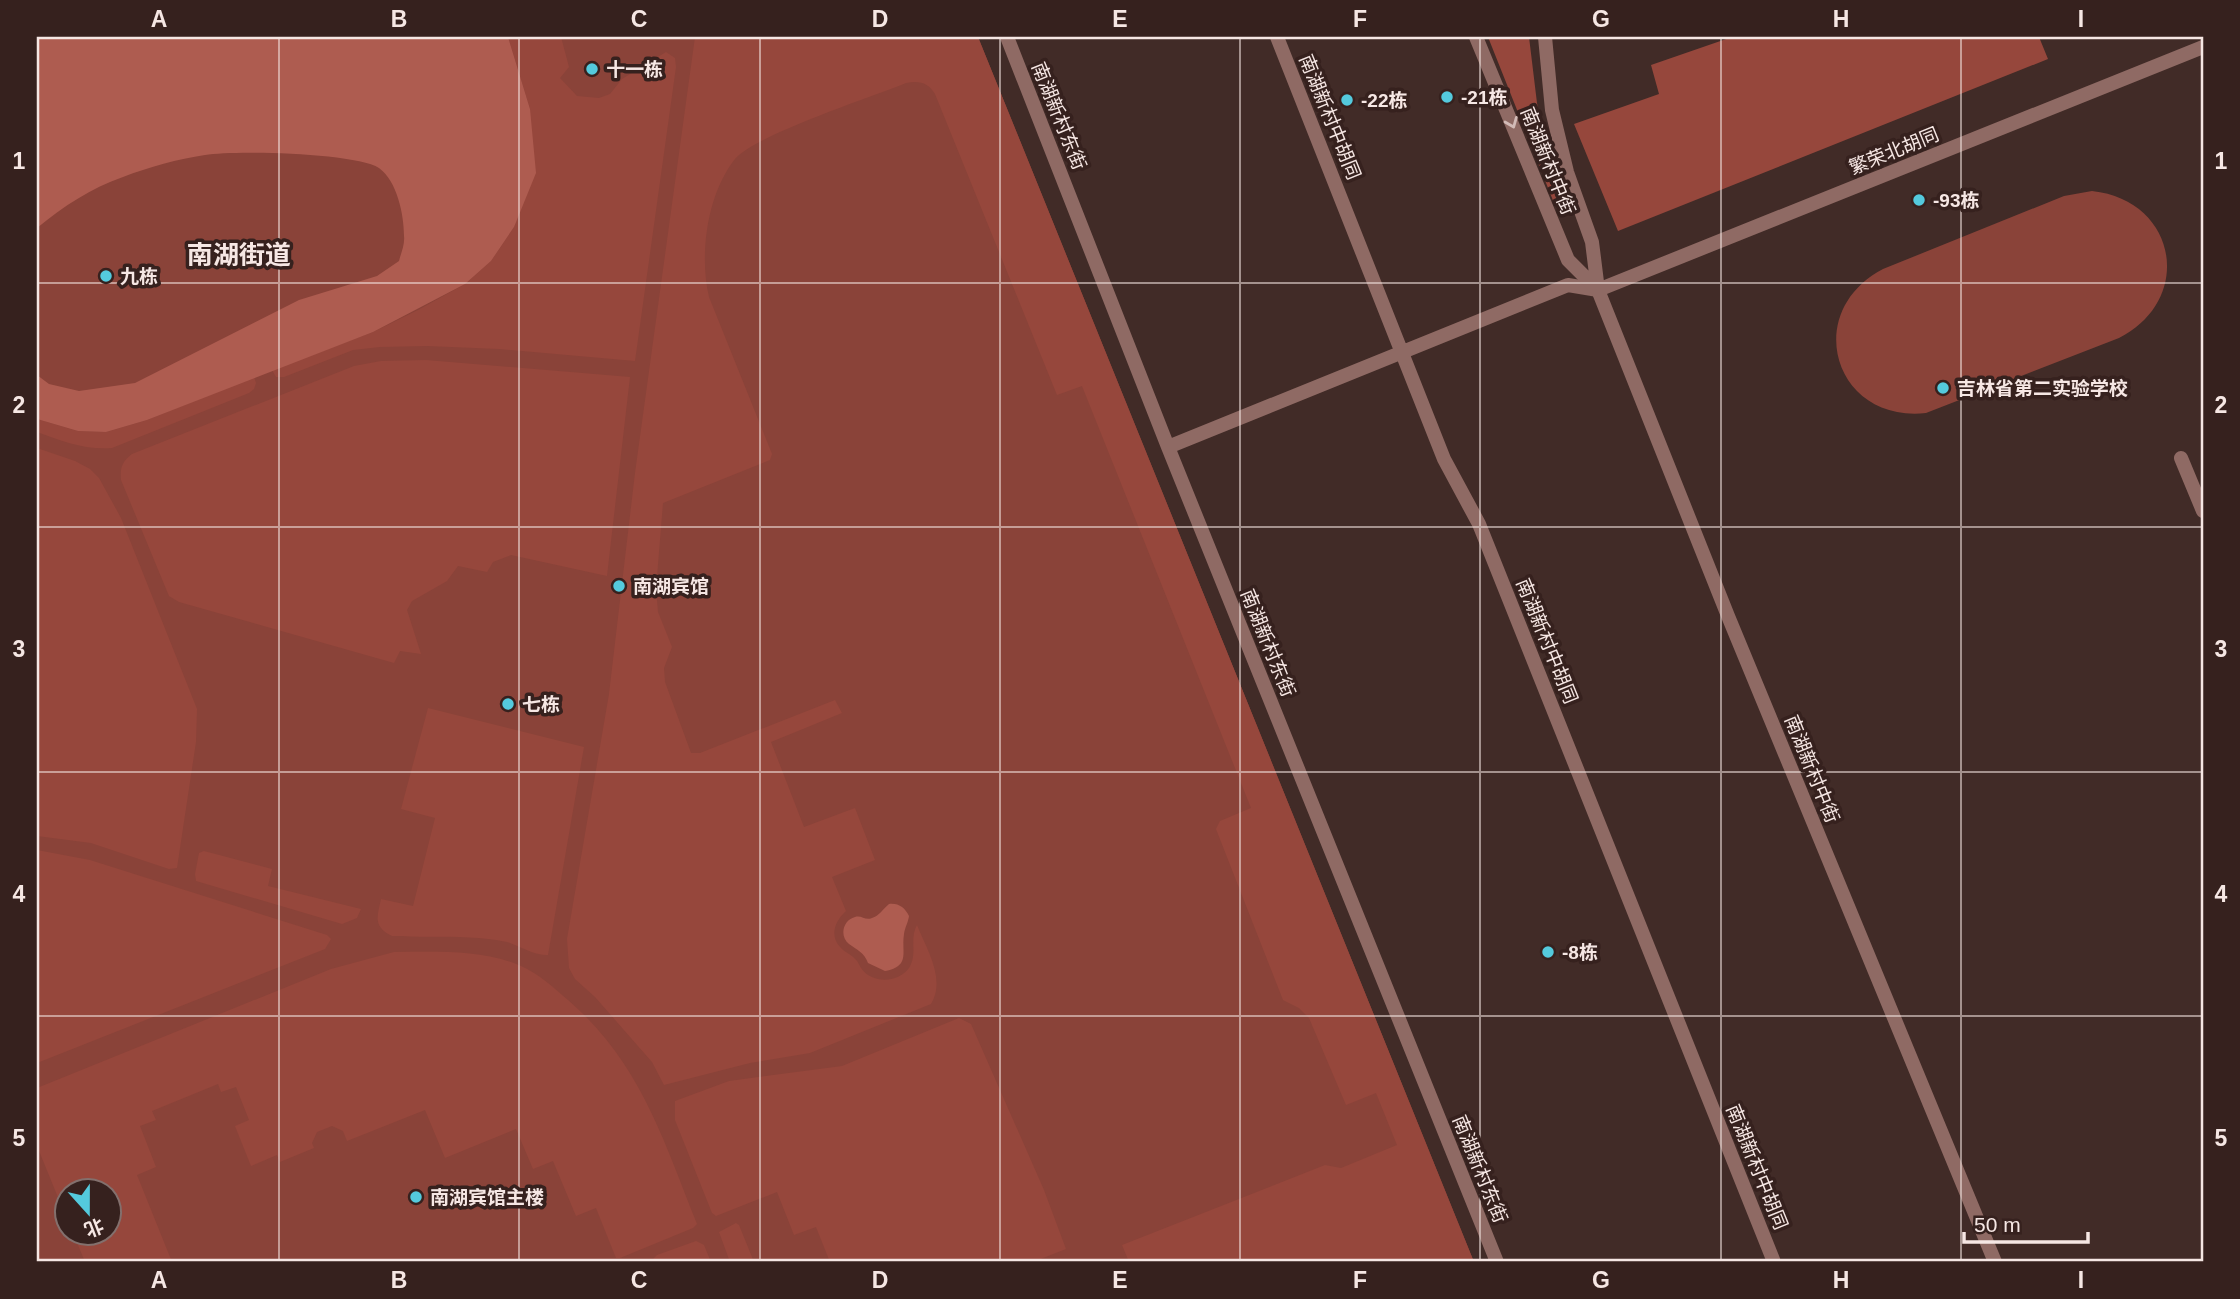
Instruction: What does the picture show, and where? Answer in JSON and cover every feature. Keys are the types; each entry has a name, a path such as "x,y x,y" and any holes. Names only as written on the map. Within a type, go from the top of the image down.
{"street":[{"name":"南湖新村东街","path":"1007,37 1168,447 1497,1262"},
{"name":"南湖新村中胡同","path":"1277,37 1404,352 1444,459 1479,524 1774,1262"},
{"name":"南湖新村中街","path":"1476,37 1568,260 1598,290"},
{"name":"南湖新村中街","path":"1545,37 1552,110 1567,172 1592,242 1598,290 1732,626 1994,1262"},
{"name":"繁荣北胡同","path":"1598,290 2203,47"},
{"path":"1168,447 1568,285 1598,290"},
{"path":"2181,458 2203,511"}],"shaded area":[{"name":"南湖宾馆","path":"37,37 978,37 1474,1262 37,1262"},
{"path":"37,37 508,37 530,109 536,173 514,227 491,261 465,284 373,332 147,420 106,432 78,431 37,419 37,375 49,384 79,391 135,383 299,300 377,276 399,261 404,242 404,227 395,189 379,168 366,163 322,156 242,153 195,157 111,181 68,205 37,228"},
{"path":"508,37 561,37 569,67 560,78 577,96 599,98 610,94 622,79 666,52 675,58 676,67 635,361 499,349 380,347 353,350 284,377 276,377 272,370 373,332 418,310 465,284 491,261 514,227 530,109"},
{"path":"695,37 978,37 1474,1262 1129,1262 1122,1245 1325,1165 1341,1168 1397,1145 1376,1093 1346,1105 1309,1018 1299,1008 1283,1000 1216,829 1220,821 1251,808 1082,386 1057,395 935,94 923,83 906,83 789,128 747,149 725,173 708,225 705,244 706,280 709,297 772,454 770,460 663,503 656,589 658,612 672,647 664,668 665,682 691,753 700,753 835,700 842,713 771,742 804,827 855,808 875,860 832,877 846,911 836,925 835,940 866,973 878,979 892,979 904,973 912,963 917,925 936,975 935,994 931,1004 810,1053 750,1063 664,1085 652,1062 595,997 575,979 569,968 567,939 609,694 635,473"},
{"path":"1488,37 1529,37 1537,103 1561,201 1558,203 1554,203"},
{"path":"1732,37 2039,37 2048,59 1618,231 1574,124 1659,94 1651,65"},
{"path":"2092,191 2121,198 2143,212 2158,231 2166,253 2166,277 2159,300 2143,321 2119,338 1926,413 1894,411 1869,401 1850,383 1839,361 1836,336 1842,311 1858,288 1883,269 2064,196"},
{"path":"426,360 630,377 607,576 511,555 493,562 487,572 458,566 447,581 412,601 407,610 421,654 400,651 394,663 179,602 169,596 121,480 122,465 132,454 354,366 381,361"},
{"path":"254,377 256,383 249,393 112,448 64,442 37,432 37,419 78,431 106,432 147,420"},
{"path":"37,448 75,461 90,469 99,478 121,518 197,709 196,742 177,868 169,869 91,843 37,836"},
{"path":"428,708 584,747 548,955 493,940 392,936 379,925 381,899 413,906 435,818 401,809"},
{"path":"37,850 90,860 327,935 331,939 325,949 37,1063"},
{"path":"204,851 272,869 268,886 361,909 357,918 342,924 196,881 199,853"},
{"path":"889,904 901,907 909,916 904,934 902,962 899,966 885,971 868,963 862,954 846,941 843,933 845,925 851,919 872,918"},
{"path":"394,952 459,953 506,961 534,973 568,1000 614,1049 647,1103 697,1224 693,1228 616,1258 596,1208 576,1216 553,1161 533,1169 516,1129 445,1158 425,1110 347,1141 343,1131 332,1126 317,1132 312,1143 314,1148 280,1162 277,1155 251,1166 235,1126 249,1120 236,1087 221,1092 218,1084 152,1111 156,1120 140,1126 156,1167 137,1175 172,1262 85,1262 78,1246 122,1246 122,1176 52,1176 52,1183 37,1146 37,1088 331,969"},
{"path":"959,1018 971,1024 1044,1190 1066,1249 1033,1262 830,1262 816,1227 794,1235 777,1192 716,1216 712,1213 675,1120 675,1101 729,1081 842,1066"},
{"path":"736,1223 754,1262 730,1262 719,1232"},
{"path":"696,1241 704,1245 711,1262 650,1262 657,1255"}],"place":[{"name":"十一栋","path":"592,69"},
{"name":"-21栋","path":"1447,97"},
{"name":"-22栋","path":"1347,100"},
{"name":"-93栋","path":"1919,200"},
{"name":"九栋","path":"106,276"},
{"name":"吉林省第二实验学校","path":"1943,388"},
{"name":"南湖宾馆","path":"619,586"},
{"name":"七栋","path":"508,704"},
{"name":"-8栋","path":"1548,952"},
{"name":"南湖宾馆主楼","path":"416,1197"}],"district":[{"name":"南湖街道","path":"239,255"}]}
